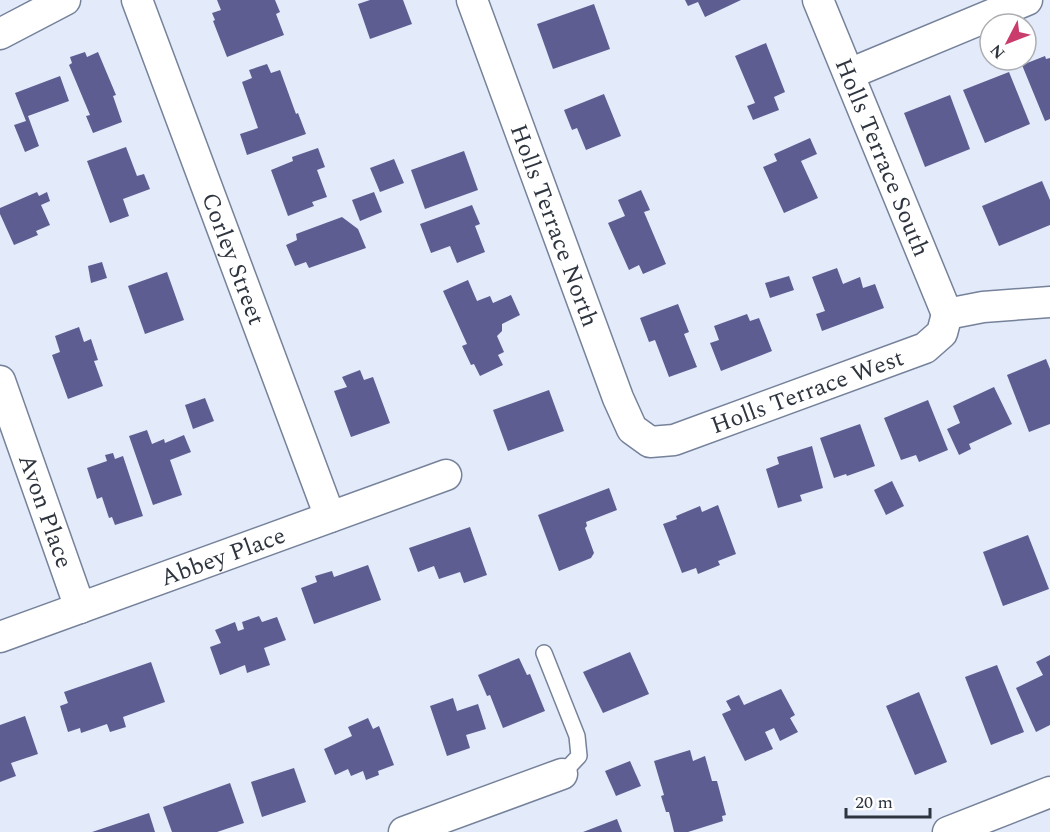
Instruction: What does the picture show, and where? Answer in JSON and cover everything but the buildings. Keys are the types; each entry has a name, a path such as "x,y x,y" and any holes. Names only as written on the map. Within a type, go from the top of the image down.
{"street":[{"path":"0,34 65,0"},
{"name":"Corley Street","path":"137,0 330,517"},
{"name":"Holls Terrace North","path":"472,0 618,398 632,429 650,442"},
{"name":"Holls Terrace South","path":"818,0 947,314"},
{"path":"849,74 1008,3"},
{"path":"947,314 982,307 1050,302"},
{"name":"Holls Terrace West","path":"650,442 674,440 925,348 942,333 947,314"},
{"name":"Avon Place","path":"0,381 80,608"},
{"name":"Abbey Place","path":"0,637 446,475"},
{"path":"404,832 562,774"},
{"path":"948,832 1050,792"}],"lane":[{"path":"544,653 577,736 579,756 562,774"}]}
